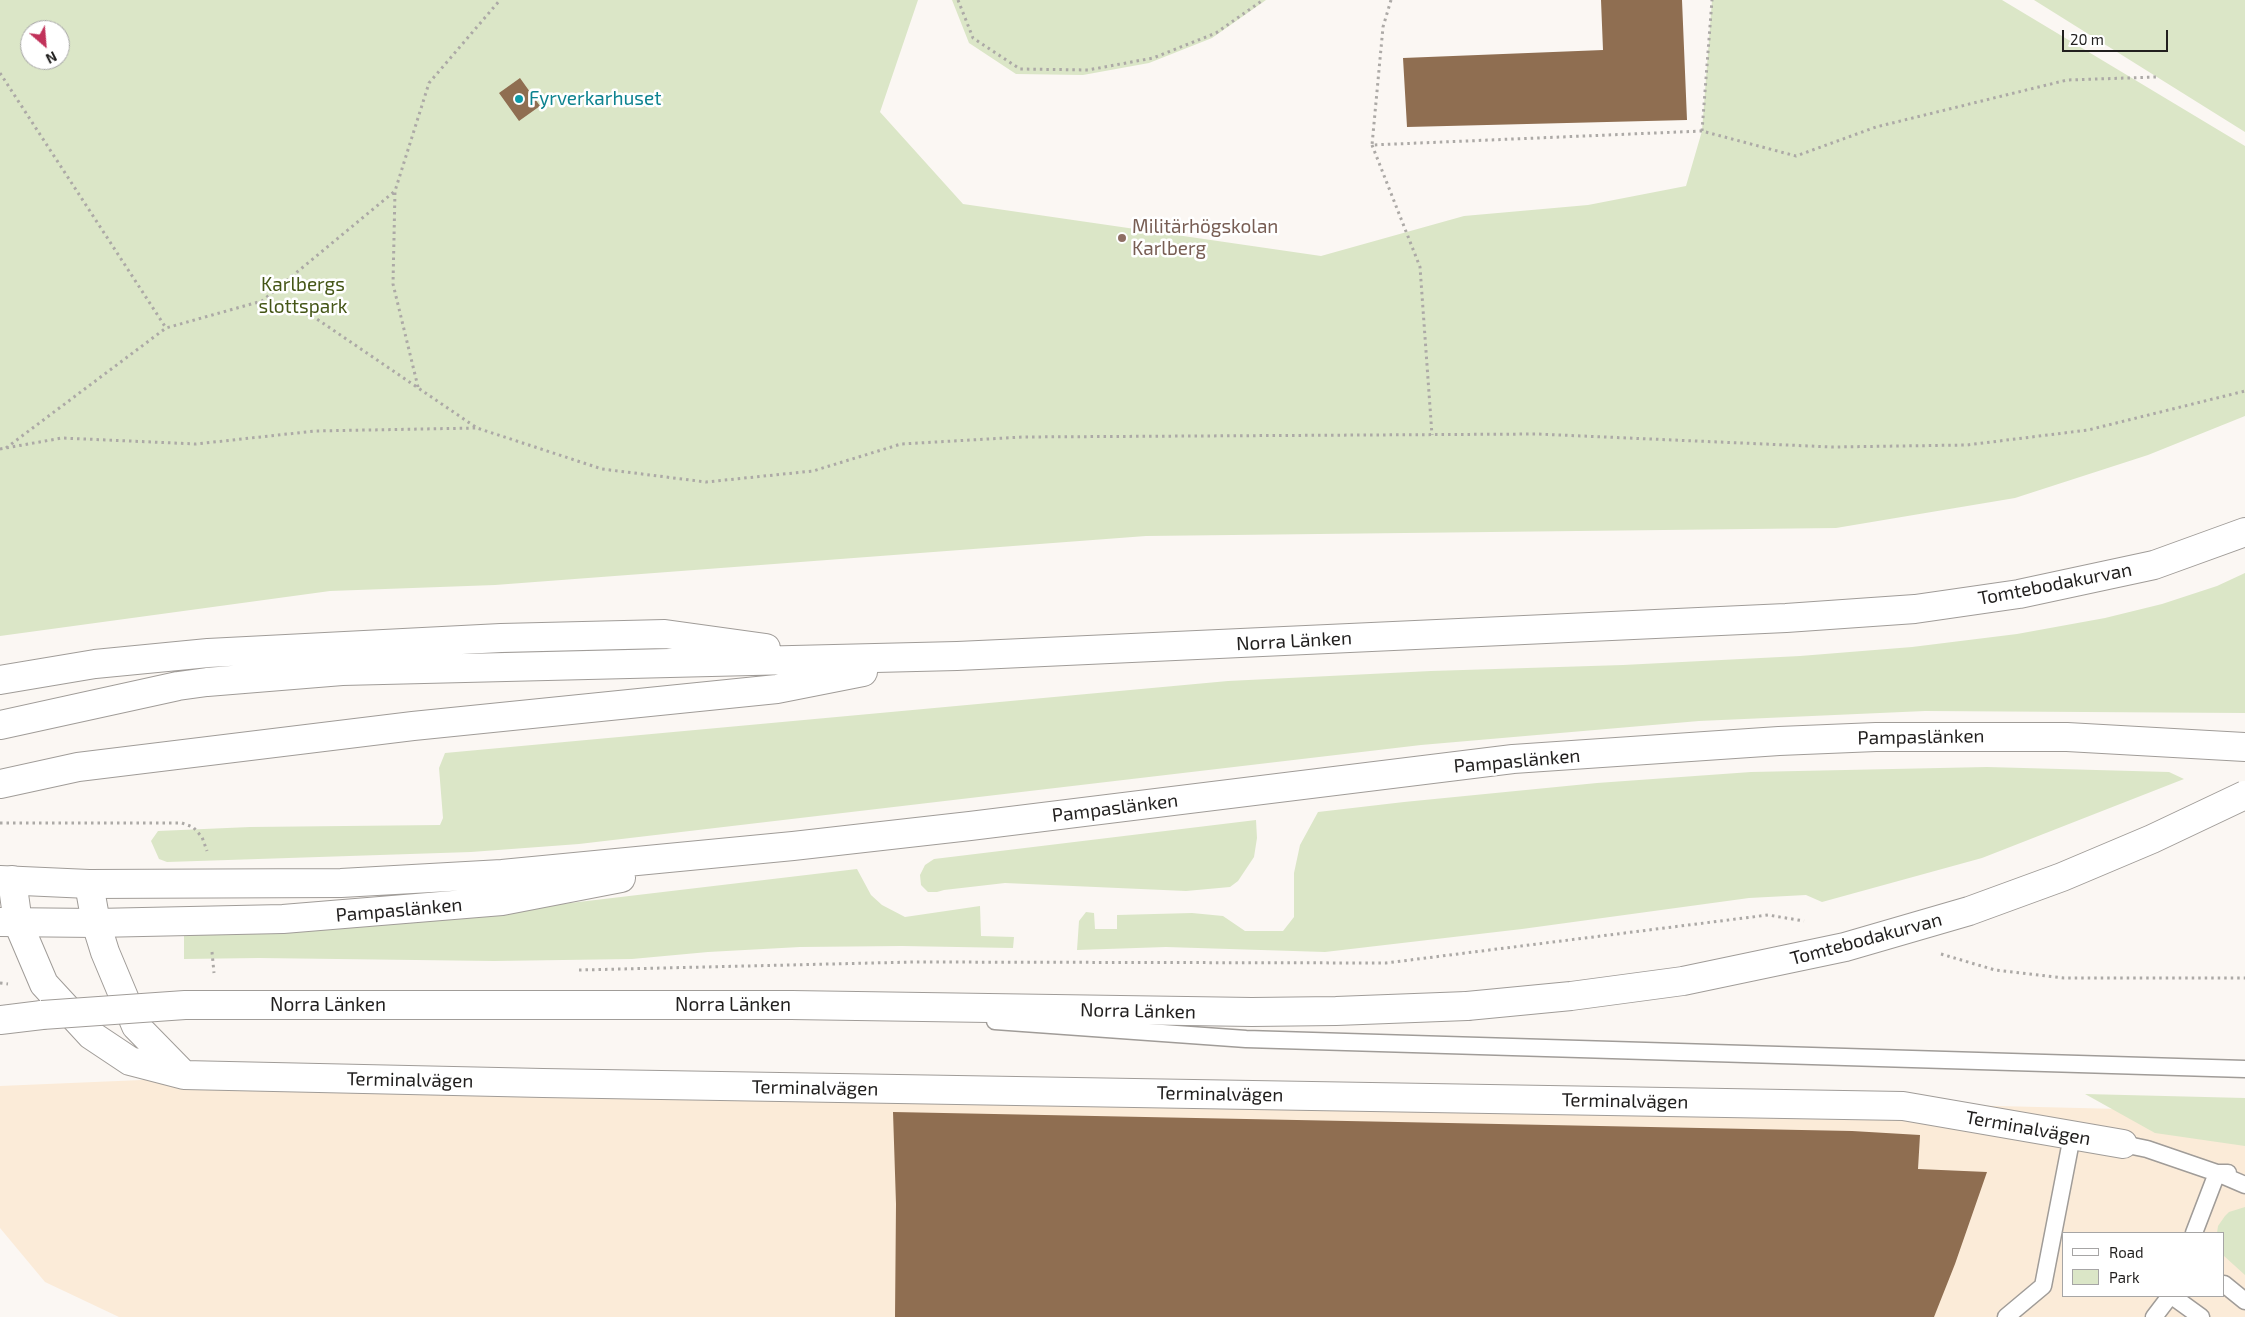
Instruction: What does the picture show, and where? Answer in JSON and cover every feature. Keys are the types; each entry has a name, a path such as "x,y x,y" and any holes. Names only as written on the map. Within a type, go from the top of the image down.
{"main road":[{"name":"Tomtebodakurvan","path":"1561,628 1786,618 1915,609 2018,594 2154,565 2245,532"},
{"name":"Norra Länken","path":"0,725 178,686 342,671 938,657 1561,628"},
{"path":"0,680 95,664 208,653 501,638 665,634 845,659"},
{"name":"Norra Länken","path":"0,784 78,767 188,753 412,726 776,689 938,657"},
{"name":"Pampaslänken","path":"6,880 89,884 360,882 502,874 793,846 1132,807 1513,759 1714,745 1876,737 2067,736 2245,747"},
{"name":"Tomtebodakurvan","path":"1467,1006 1571,996 1683,981 1845,947 1960,914 2062,877 2152,839 2245,794"},
{"name":"Pampaslänken","path":"9,922 96,923 284,919 502,901 793,846"},
{"name":"Terminalvägen","path":"6,880 9,922 44,984 91,1035 130,1061 184,1075 563,1084 1902,1106 2123,1144"},
{"path":"89,884 96,923 105,952 136,1026 184,1075"},
{"name":"Norra Länken","path":"0,1020 42,1014 185,1005 791,1005 1242,1012 1336,1011 1467,1006"}],"lane":[{"path":"791,1005 1246,1039 2245,1069"},
{"path":"2006,1317 2043,1286 2072,1136"},
{"name":"Terminalvägen","path":"2123,1144 2217,1172 2245,1185"},
{"path":"2194,1232 2217,1172 2245,1173"},
{"path":"2225,1285 2245,1301"},
{"path":"2154,1317 2170,1297"},
{"path":"2172,1297 2201,1317"}],"path":[{"path":"418,386 393,284 395,191 428,83 500,0"},
{"path":"958,0 973,38 1020,69 1088,70 1153,58 1216,33 1263,0"},
{"path":"1392,0 1383,27 1372,145 1420,267 1432,435"},
{"path":"1702,130 1712,0"},
{"path":"0,73 166,328"},
{"path":"1372,145 1702,130 1796,156 1876,127 2067,80 2157,77"},
{"path":"6,448 166,328 262,301 395,191"},
{"path":"262,301 312,315 477,428 602,469 706,482 813,471 901,444 1023,437 1537,434 1832,447 1967,445 2088,430 2245,391"},
{"path":"0,449 62,438 196,444 315,431 477,428"},
{"path":"574,970 914,962 1386,963 1768,915 1805,921"},
{"path":"1932,951 1995,970 2064,978 2245,978"}],"shaded area":[{"path":"425,1068 2245,1112 2245,1317 119,1317 45,1282 0,1228 0,1086"}],"green space":[{"name":"Karlbergs slottspark","path":"0,0 918,0 880,112 963,204 1321,256 1464,216 1588,205 1686,186 1702,131 1712,0 2002,0 2245,146 2245,416 2148,455 2015,498 1836,528 1146,536 495,585 330,591 0,636"},
{"path":"952,0 1266,0 1212,38 1149,63 1083,75 1016,74 969,43"},
{"path":"2034,0 2245,0 2245,132 2157,77"},
{"path":"2245,573 2245,713 1925,711 1699,721 1421,745 579,844 471,852 167,862 159,859 151,841 158,831 250,827 440,825 443,818 439,768 445,753 1228,681 1431,671 1623,665 1800,656 1912,647 2017,634 2105,618 2162,604 2217,586"},
{"path":"1987,767 2169,772 2184,779 1982,858 1822,902 1806,895 1749,898 1522,929 1325,952 1166,947 1077,950 1079,921 1086,912 1094,913 1095,929 1117,929 1117,915 1192,913 1223,916 1245,931 1283,931 1294,917 1294,873 1300,845 1318,812 1597,783 1751,772"},
{"path":"1256,820 1257,838 1254,857 1238,881 1230,887 1186,891 1005,883 928,892 921,885 920,875 925,865 934,859"},
{"path":"857,869 871,895 882,905 905,917 980,906 981,936 1014,937 1013,948 800,947 708,952 632,959 494,961 184,959 184,930 511,910"},
{"path":"2085,1094 2245,1098 2245,1146 2155,1133"},
{"path":"2245,1207 2245,1275 2225,1257 2225,1232 2217,1232 2218,1226 2229,1212"}],"building":[{"path":"1601,0 1682,0 1687,120 1407,127 1403,58 1603,50"},
{"name":"Fyrverkarhuset","path":"520,78 540,106 519,121 499,93"},
{"path":"893,1112 1852,1131 1920,1135 1918,1169 1987,1172 1955,1264 1934,1317 895,1317 896,1204"}],"place":[{"name":"Fyrverkarhuset","path":"519,99"},
{"name":"Militärhögskolan Karlberg","path":"1122,238"}]}
